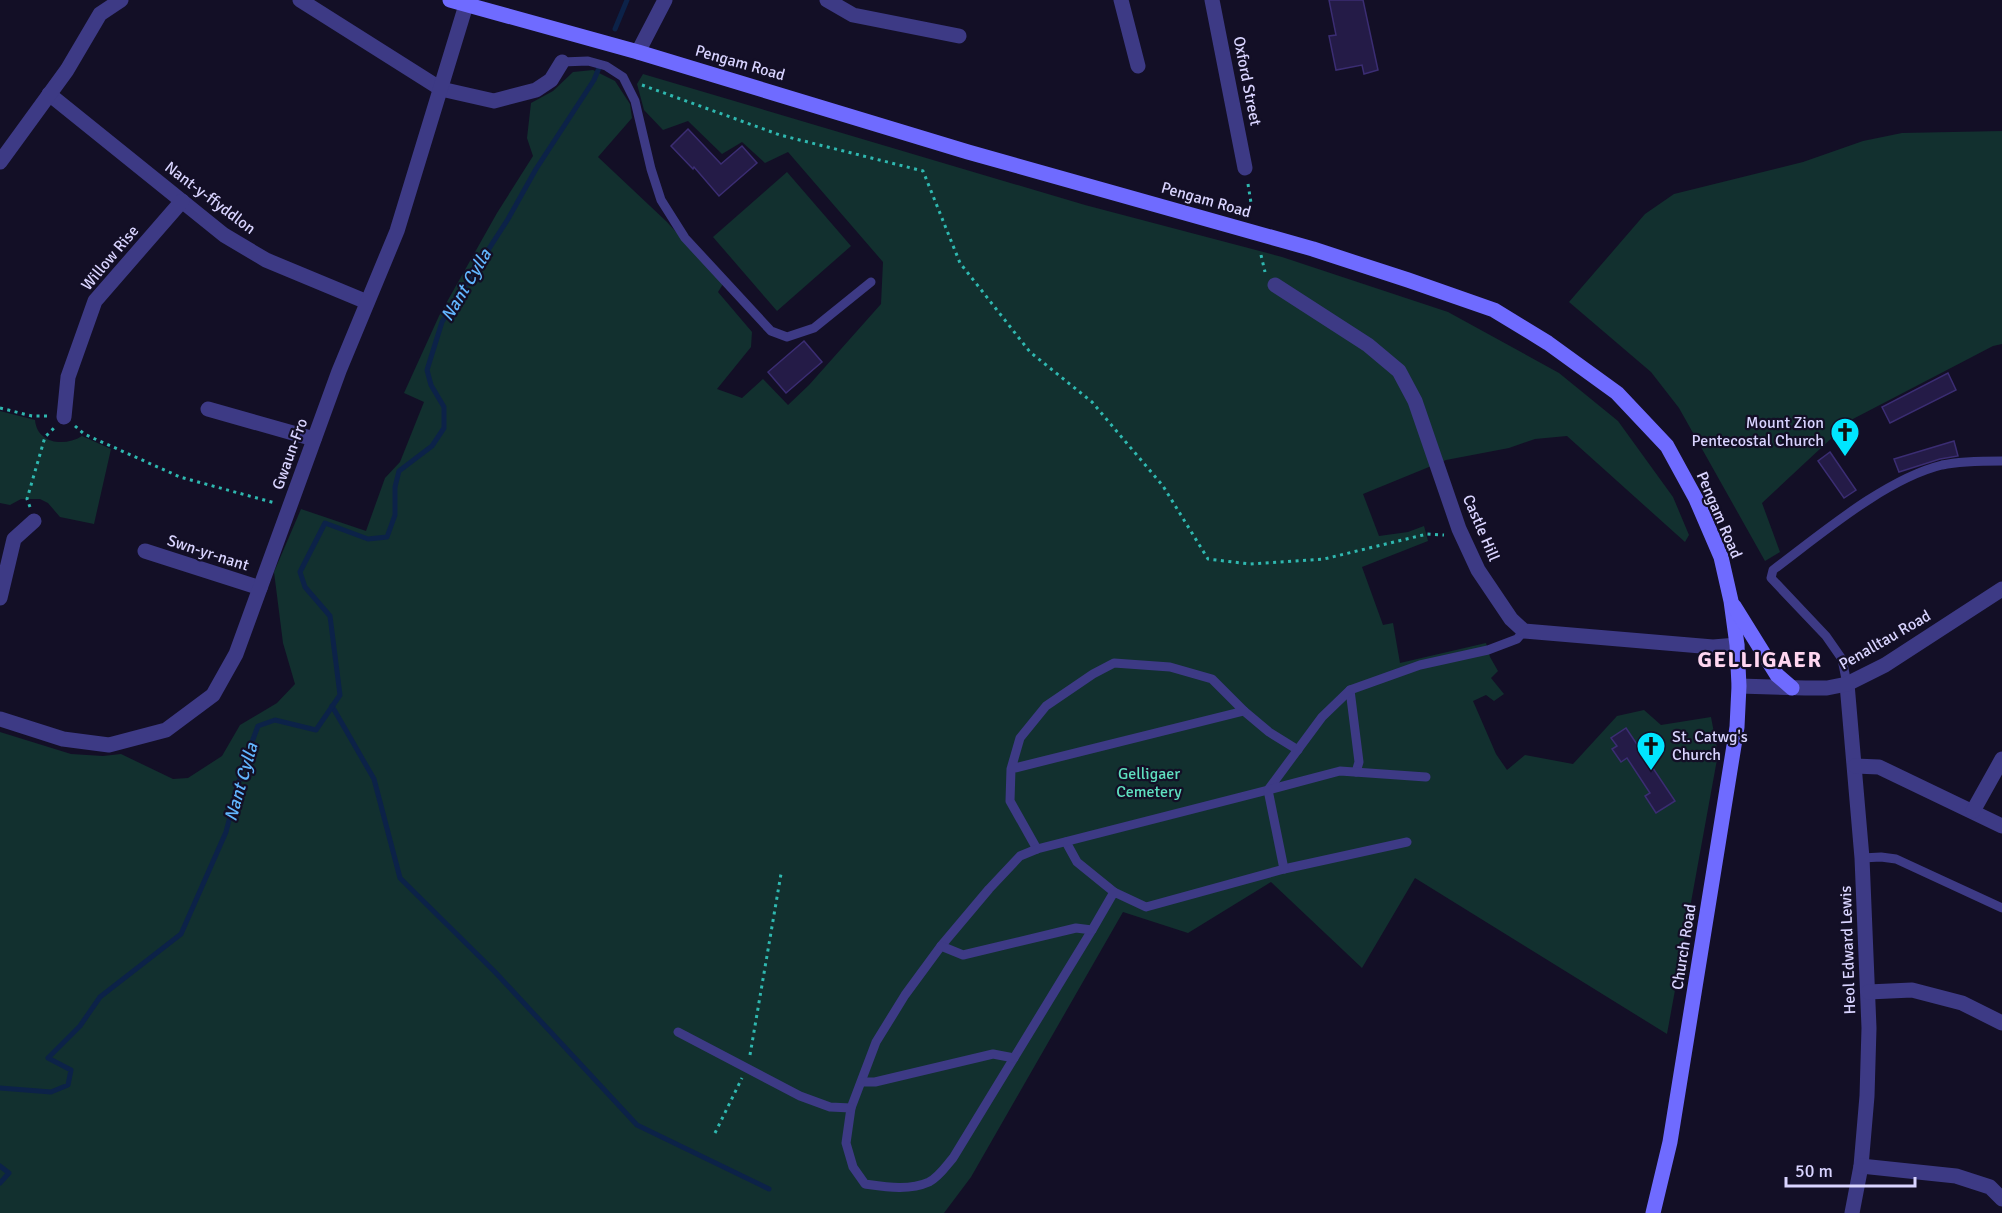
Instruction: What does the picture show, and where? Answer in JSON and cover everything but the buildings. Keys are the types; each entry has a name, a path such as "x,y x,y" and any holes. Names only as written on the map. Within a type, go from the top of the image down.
{"main road":[{"name":"Pengam Road","path":"450,0 639,52 968,152 1313,249 1408,279 1494,310 1548,343 1617,393 1667,446 1696,499 1721,557 1731,601 1737,645 1738,686"},
{"path":"1731,601 1777,675 1792,688"},
{"name":"Church Road","path":"1653,1213 1670,1142 1700,959 1737,727 1738,686"}],"street":[{"path":"0,162 67,70 100,14 121,0"},
{"path":"300,0 441,89 494,101 536,90 551,80 562,62"},
{"path":"639,52 664,0"},
{"path":"827,0 853,15 959,36"},
{"path":"1121,0 1138,66"},
{"name":"Oxford Street","path":"1212,0 1221,36 1245,168"},
{"name":"Gwaun-Fro","path":"0,719 63,739 109,745 166,730 213,695 236,654 339,370 397,231 466,5"},
{"name":"Nant-y-ffyddlon","path":"49,94 224,235 266,260 367,302"},
{"name":"Willow Rise","path":"64,417 68,377 95,301 182,201"},
{"name":"Castle Hill","path":"1275,285 1368,345 1399,371 1415,401 1459,529 1478,570 1511,619 1524,631"},
{"path":"208,409 314,439"},
{"path":"0,598 14,539 34,521"},
{"name":"Swn-yr-nant","path":"145,551 260,588"},
{"name":"Penalltau Road","path":"1738,686 1827,688 1847,684 1885,665 2002,589"},
{"path":"1524,631 1713,646 1737,645"},
{"name":"Heol Edward Lewis","path":"1847,684 1862,858 1869,1028 1867,1096 1861,1166 1852,1213"},
{"path":"1972,811 2002,759"},
{"path":"1855,766 1879,767 2002,826"},
{"path":"1868,993 1912,990 1962,1003 2002,1023"},
{"path":"1861,1166 1956,1176 1990,1187 2002,1199"}],"lane":[{"path":"562,62 588,61 606,66 623,77 635,100 651,169 661,200 686,238 771,331 787,337 814,328 871,282"},
{"path":"1847,684 1842,659 1826,636 1771,578 1773,570 1879,493 1911,477 1942,465 2002,461"},
{"path":"1284,869 1268,790 1322,717 1350,690 1420,665 1488,650 1517,639 1524,631"},
{"path":"1037,849 1010,801 1011,769 1020,738 1046,706 1093,674 1114,663 1170,668 1212,679 1269,732 1298,750"},
{"path":"1350,690 1359,762 1356,772"},
{"path":"1011,769 1244,711"},
{"path":"1114,892 953,1158 942,1171 929,1182 906,1187 866,1184 853,1167 846,1143 851,1108 876,1042 905,995 941,946 1020,856 1037,849 1340,771 1426,777"},
{"path":"1066,842 1077,862 1114,892 1146,907 1284,869 1407,842"},
{"path":"1862,858 1896,859 2002,908"},
{"path":"941,946 963,955 1076,928 1092,930"},
{"path":"678,1032 800,1096 830,1107 851,1108"},
{"path":"862,1082 875,1082 993,1054 1014,1058"}],"path":[{"path":"642,84 780,135 923,171 960,263 1030,352 1092,402 1163,486 1208,559 1250,564 1324,559 1427,534 1441,536 1459,529"},
{"path":"1245,168 1251,203"},
{"path":"0,408 32,416 64,417 84,434 180,477 290,507"},
{"path":"34,521 27,499 30,488 45,437 64,417"},
{"path":"715,1133 747,1068 781,874"}],"green space":[{"name":"Gelligaer Cemetery","path":"593,70 615,81 630,104 632,118 598,157 667,222 723,284 718,292 752,332 751,347 717,389 742,398 763,379 788,405 809,385 881,304 883,262 788,152 765,163 742,142 722,154 688,121 663,130 644,110 637,84 643,74 1085,205 1282,257 1448,312 1559,373 1618,421 1673,497 1689,535 1685,542 1567,436 1535,439 1509,448 1446,460 1363,494 1379,536 1408,532 1424,526 1428,541 1362,567 1383,625 1393,623 1400,663 1486,643 1490,657 1498,671 1491,678 1504,694 1494,701 1486,695 1473,701 1496,754 1507,770 1525,755 1573,764 1617,716 1644,710 1661,725 1711,717 1718,754 1667,1034 1415,878 1362,968 1271,882 1188,933 1123,912 971,1177 944,1213 0,1213 0,732 71,754 103,756 121,754 173,779 188,778 222,756 240,725 277,703 295,684 283,643 274,572 301,509 366,531 385,478 400,462 424,402 404,393 439,316 497,213 533,156 527,138 531,103 553,91 573,72"},
{"path":"2002,131 2002,344 1993,346 1851,420 1762,503 1780,552 1765,561 1679,408 1651,372 1569,302 1645,214 1674,194 1803,162 1863,141 1902,133"},
{"path":"787,172 851,246 777,311 713,237"},
{"path":"0,411 35,420 37,428 46,439 68,442 82,436 111,449 94,524 60,517 48,503 40,499 21,499 10,505 0,503"}],"waterway":[{"name":"Nant Cylla","path":"615,29 627,0"},
{"name":"Nant Cylla","path":"0,1088 51,1092 68,1085 71,1070 48,1058 80,1026 100,997 181,934 226,832 243,766 258,726 275,720 316,730 340,695 330,616 305,587 300,572 325,523 368,539 387,537 395,515 395,487 399,471 432,446 444,428 444,407 431,385 427,370 442,322 594,80 601,63"},
{"path":"332,706 374,779 400,878 495,972 637,1125 769,1189"},
{"name":"Nant Cylla","path":"0,1166 9,1173 0,1183"}],"place":[{"name":"Mount Zion Pentecostal Church","path":"1845,458"},
{"name":"St. Catwg's Church","path":"1651,772"}],"district":[{"name":"GELLIGAER","path":"1760,659"}]}
